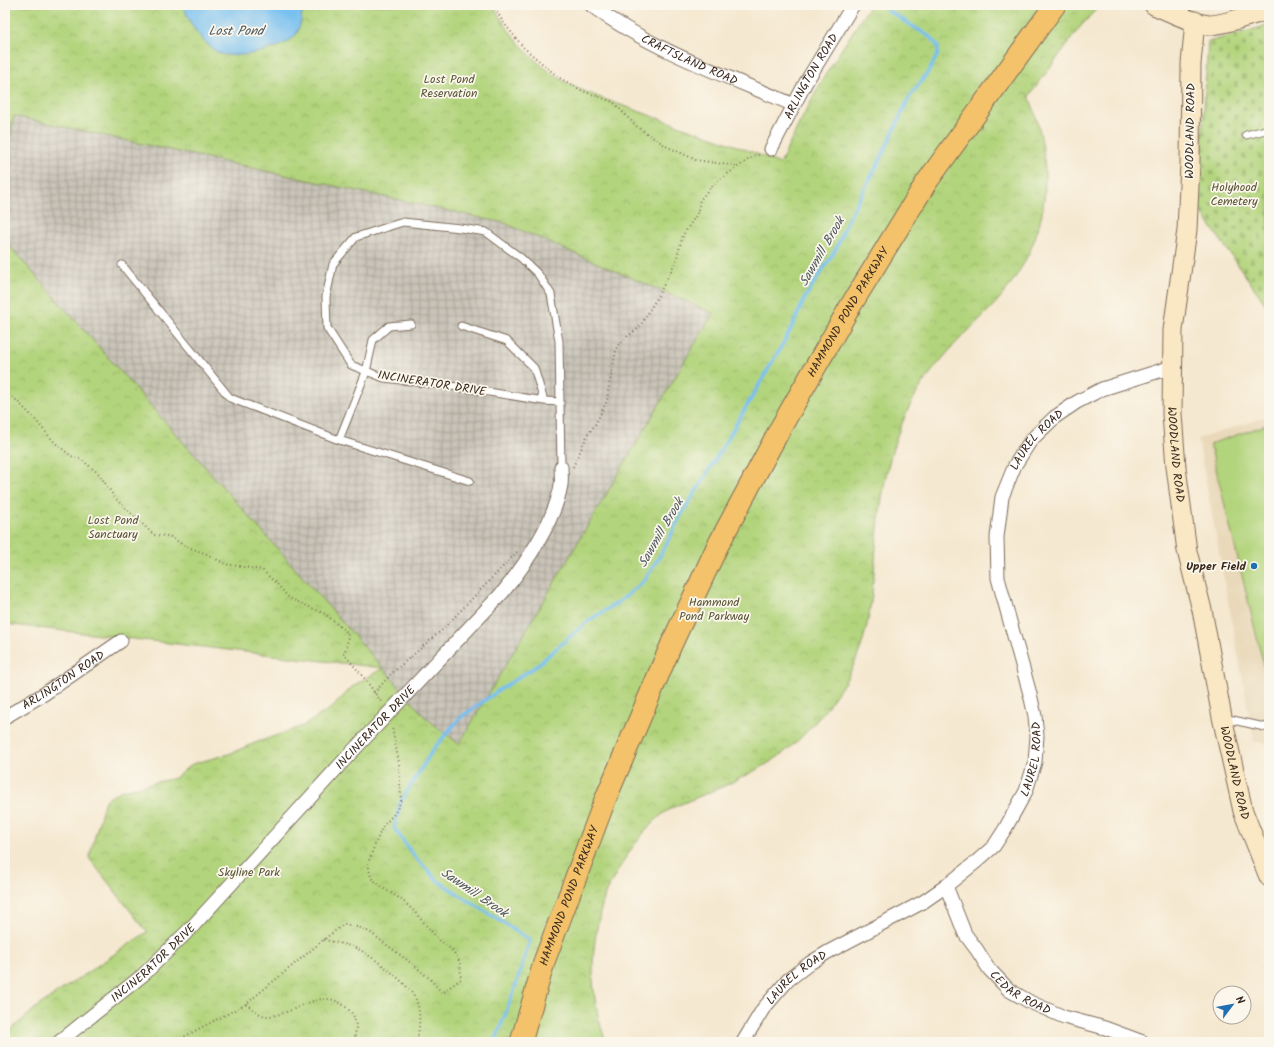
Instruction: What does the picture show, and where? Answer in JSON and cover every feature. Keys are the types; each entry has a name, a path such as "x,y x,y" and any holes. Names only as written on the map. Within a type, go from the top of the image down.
{"main road":[{"name":"HAMMOND POND PARKWAY","path":"521,1042 546,959 605,800 672,643 717,547 785,420 851,305 926,183 1055,5"}],"street":[{"name":"CRAFTSLAND ROAD","path":"591,5 633,32 672,53 794,105"},
{"name":"ARLINGTON ROAD","path":"771,149 806,82 853,5"},
{"path":"1154,5 1209,25 1269,10"},
{"name":"WOODLAND ROAD","path":"1196,21 1191,64 1190,163 1187,230 1173,330 1172,414 1175,459 1188,550 1202,610 1222,717 1242,811 1269,877"},
{"name":"LAUREL ROAD","path":"743,1042 763,1009 788,980 828,952 923,902 946,886 994,846 1005,829 1026,791 1035,762 1037,736 1035,716 1030,694 998,578 997,536 1002,497 1015,465 1031,440 1055,417 1077,402 1102,389 1172,368"},
{"name":"INCINERATOR DRIVE","path":"59,1042 103,1009 143,975 192,927 348,756 478,620 523,567 544,530 557,500 561,484 561,467"},
{"name":"ARLINGTON ROAD","path":"5,717 44,694 121,641"},
{"name":"CEDAR ROAD","path":"946,886 965,934 989,969 1009,990 1030,1002 1064,1017 1105,1028 1143,1042"}],"lane":[{"path":"1246,135 1269,129"},
{"name":"INCINERATOR DRIVE","path":"560,402 384,378 351,365 328,328 326,297 333,264 356,237 403,222 486,232 521,258 538,274 551,294 559,341 560,402 561,467"},
{"path":"122,265 230,398 339,440 470,481"},
{"path":"339,440 366,372 373,340 389,326 411,324"},
{"path":"461,326 508,341 534,368 544,401"},
{"path":"1222,717 1269,728"}],"path":[{"path":"493,5 503,22 523,47 558,77 583,91 613,102 636,126 666,146 696,160 737,166"},
{"path":"561,484 571,472 588,434 595,425 607,401 617,346 639,328 658,296 676,261 683,236 697,214 700,200 710,188 737,166 754,156 771,149"},
{"path":"5,394 15,399 32,416 54,443 71,456 81,459 99,474 115,498 154,535 169,536 185,546 207,554 225,564 262,570 289,598 325,614 348,633 347,645 344,654 389,713 398,763 401,801 395,813 383,826 372,852 368,864 371,878 383,888 402,900 413,910 438,939 452,950 460,962 461,979 442,993 432,981 371,933 352,925 345,924 246,1004 174,1042"},
{"path":"374,693 392,673 442,630 521,548"},
{"path":"324,940 360,950 391,972 412,992 419,1010 419,1030 417,1042"},
{"path":"246,1004 264,1016 271,1016 279,1015 311,1001 333,999 343,1004 352,1013 356,1029 353,1042"}],"shaded area":[{"path":"14,115 504,223 713,313 459,744 425,717 5,241 5,155"},
{"path":"1269,416 1269,745 1254,741 1198,439"}],"green space":[{"path":"5,5 493,5 510,32 531,56 543,67 569,84 599,97 731,144 780,164 824,77 870,5 1100,5 1080,27 1029,96 1039,128 1045,179 1042,213 1030,251 1012,283 1005,292 953,346 925,380 907,412 897,436 888,467 882,499 868,622 857,658 849,675 815,723 788,750 756,770 728,784 672,808 657,819 641,836 630,851 604,896 596,934 593,970 596,1006 606,1042 5,1042 5,1035 38,1006 147,932 89,858 105,800 122,790 175,778 192,764 229,754 303,726 333,707 353,686 383,668 425,717 459,744 713,313 504,223 14,116 5,155"},
{"name":"Holyhood Cemetery","path":"1269,25 1269,309 1198,208 1208,42"},
{"name":"Lost Pond Sanctuary","path":"5,241 383,668 5,624"},
{"name":"Upper Field","path":"1269,424 1269,687 1210,444"}],"water":[{"name":"Lost Pond","path":"183,5 302,5 302,13 298,31 288,42 269,50 246,54 226,55 217,53 206,43 191,23"}],"waterway":[{"name":"Sawmill Brook","path":"495,1042 516,985 530,940 438,881 414,856 394,828 401,801 434,748 460,718 499,690 535,667 588,621 620,601 644,581 661,554 681,515 705,477 790,331 806,296 836,249 849,217 879,162 909,98 928,72 938,54 938,46 930,37 887,10"}],"place":[{"name":"Upper Field","path":"1254,566"}],"park label":[{"name":"Lost Pond Reservation","path":"449,86"},
{"name":"Hammond Pond Parkway","path":"714,609"},
{"name":"Skyline Park","path":"249,872"}]}
